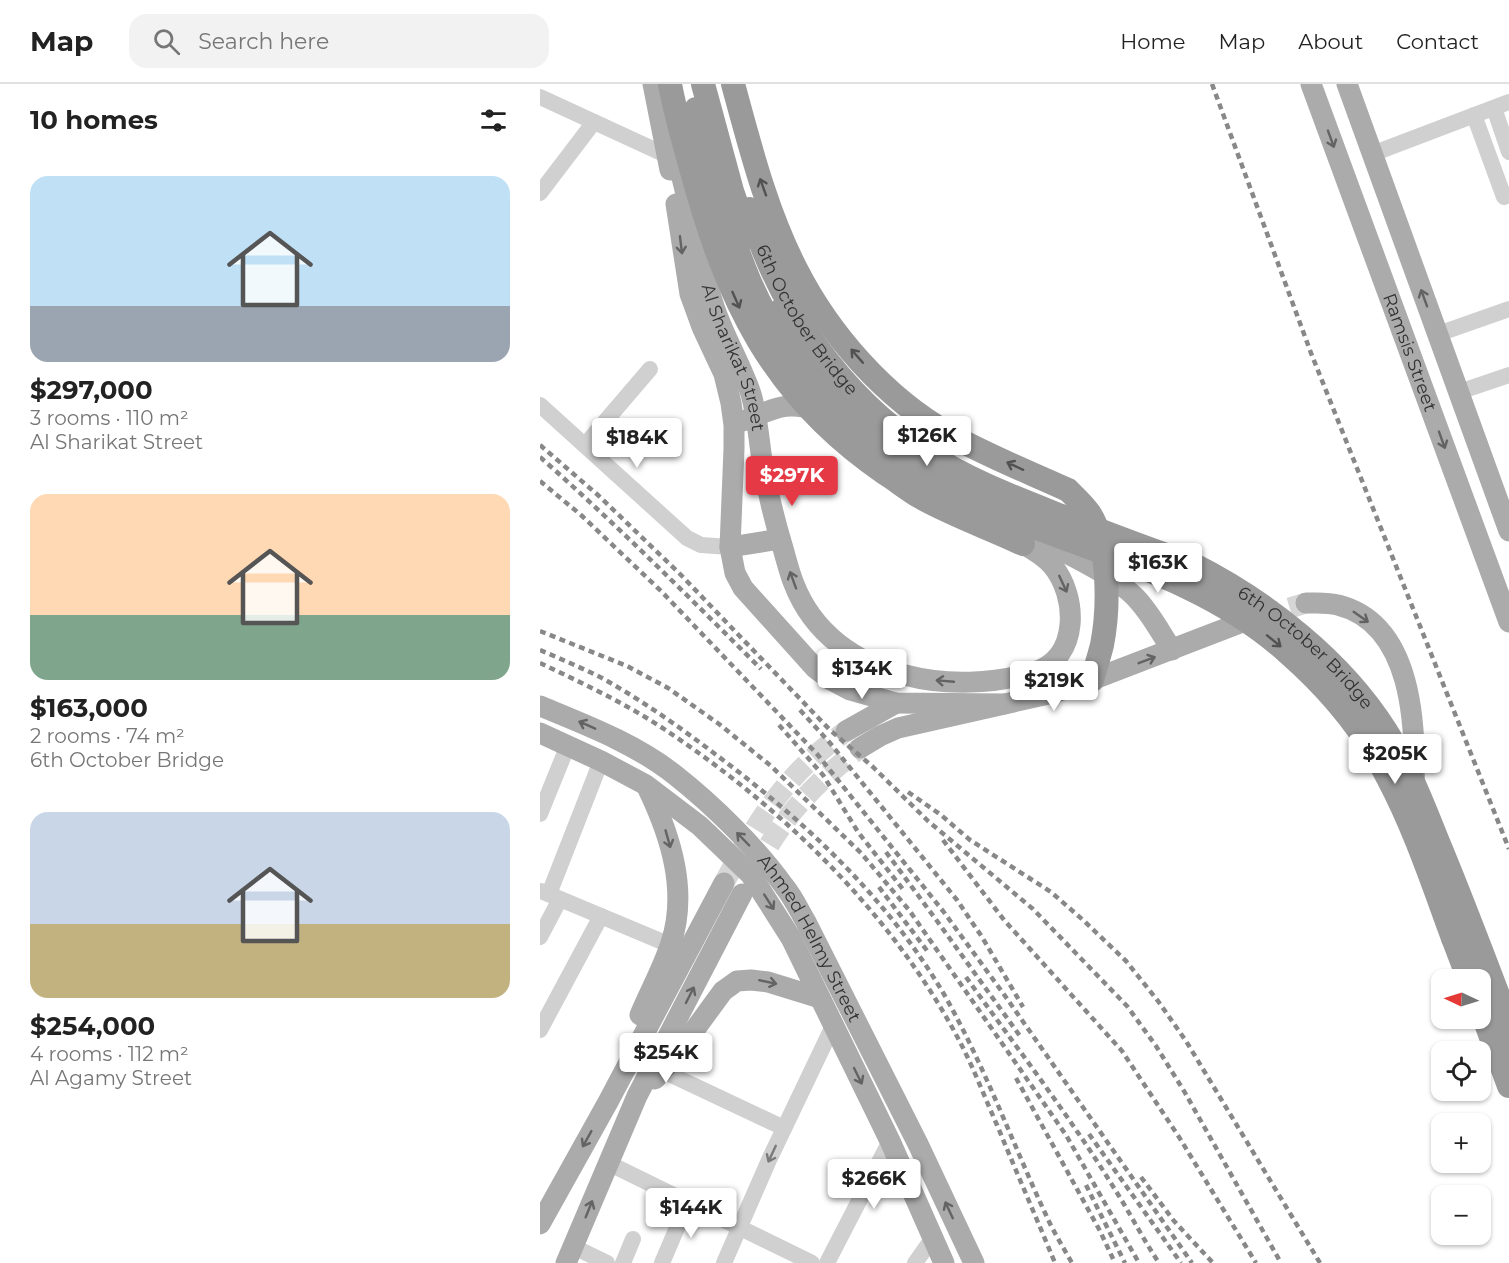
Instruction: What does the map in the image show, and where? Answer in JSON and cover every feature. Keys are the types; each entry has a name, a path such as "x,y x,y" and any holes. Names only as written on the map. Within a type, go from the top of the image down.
{"highway":[{"name":"6th October Bridge","path":"689,84 728,224 750,284 787,348 819,390 881,448 915,472 952,493 990,511 1151,570 1188,586 1223,605 1256,627 1287,652 1316,679 1342,709 1366,741 1387,775 1404,811 1465,969"},
{"path":"703,84 732,191 753,250 790,327 828,381 874,425 924,461 981,490 1071,528 1195,572 1216,582 1258,608 1300,640 1341,682 1377,730 1415,799 1509,1043"},
{"name":"6th October Bridge","path":"716,84 749,209 772,272 790,308 812,342 837,373 893,428 925,452 1002,493 1192,564 1236,588 1284,621 1310,644 1365,703 1385,730 1413,780 1463,902 1509,1024"},
{"path":"733,84 758,173 791,258 815,303 844,341 874,376 909,406 948,434 1068,490 1083,504 1091,516 1099,534 1106,575 1102,644 1092,680"},
{"path":"664,86 705,222 723,272 741,312 763,351 788,385 820,420 862,458 919,497 1023,544"},
{"path":"1487,1029 1509,1086"}],"main road":[{"name":"Ramsis Street","path":"1311,84 1509,622"},
{"name":"Ramsis Street","path":"1347,84 1509,531"},
{"name":"Al Sharikat Street","path":"664,86 668,156 690,294 723,374 731,403 734,425 730,547 735,573 743,588 815,668 850,690 896,703 1004,704"},
{"name":"Al Sharikat Street","path":"664,86 686,200 707,283 717,316 748,386 780,539 794,585 809,612 828,636 852,655 880,669 916,678 952,682 990,681 1042,669 1055,660 1065,646 1071,612 1068,595 1051,564 1038,552 1023,544"},
{"path":"734,425 770,409 787,405 804,406 820,411 859,442 918,483 1044,542 1106,575 1134,595 1149,613 1172,650"},
{"path":"730,547 780,539"},
{"path":"1306,603 1331,603 1351,610 1376,628 1388,642 1398,660 1412,711 1415,746 1414,804 1417,817 1475,969"},
{"path":"860,748 898,728 1053,693 1240,624"},
{"path":"846,731 896,703"},
{"name":"Ahmed Helmy Street","path":"540,706 591,726 674,774 740,836 786,888 806,922 913,1134 974,1263"},
{"name":"Ahmed Helmy Street","path":"540,733 646,785 700,826 751,875 791,938 890,1141 944,1263"},
{"path":"608,1102 607,1090 610,1078 670,945 678,905 677,879 672,851 663,820 646,785"},
{"path":"540,1224 608,1102 724,883"},
{"path":"570,1255 637,1096 742,894"},
{"path":"637,1096 663,1071 723,991 737,981 768,982 820,998"},
{"path":"1491,1012 1509,1059"}],"street":[{"path":"540,97 668,156"},
{"path":"1372,154 1501,105 1509,152"},
{"path":"1474,115 1504,197"},
{"path":"540,193 594,122"},
{"path":"1437,334 1509,309"},
{"path":"585,445 650,369"},
{"path":"1459,392 1509,375"},
{"path":"540,405 687,538 700,545 730,547"},
{"path":"540,814 568,745"},
{"path":"540,937 550,894 601,761"},
{"path":"550,894 670,945"},
{"path":"542,1020 601,916"},
{"path":"724,1263 784,1128 833,1026"},
{"path":"663,1071 784,1128"},
{"path":"827,1263 890,1141"},
{"path":"608,1163 812,1263"},
{"path":"662,1263 688,1202"},
{"path":"623,1263 633,1239"},
{"path":"915,1263 932,1239"},
{"path":"570,1255 607,1263"}],"tunnel":[{"path":"1260,617 1306,603"},
{"path":"724,883 749,838 775,799 806,764 846,731"},
{"path":"754,872 787,818 827,776 860,748"}],"railway":[{"path":"1212,84 1311,353 1509,849"},
{"path":"540,445 599,496 680,574 830,730 873,767 928,821 1033,909 1127,1006 1156,1046 1184,1091 1281,1263"},
{"path":"540,457 625,535 761,669"},
{"path":"540,481 581,515 661,591 817,754 943,911 1192,1263"},
{"path":"540,631 627,666 668,688 719,724 771,766 861,853 909,910 1066,1135 1139,1263"},
{"path":"540,650 617,687 662,715 705,746 784,809 844,865 872,896 923,961 945,996 986,1077 1049,1221 1072,1263"},
{"path":"540,663 634,711 708,760 792,829 832,867 868,908 902,950 933,995 960,1042 1055,1263"},
{"path":"800,710 830,743 957,900 982,937 1023,1007"},
{"path":"779,725 823,775 858,832 905,892"},
{"path":"908,792 941,815 970,840 1051,892 1126,961 1186,1041 1320,1263"},
{"path":"943,840 1004,920 1122,1051 1179,1137 1256,1263"},
{"path":"886,852 1020,1036"},
{"path":"879,887 928,952"},
{"path":"966,977 1079,1134 1159,1263"},
{"path":"1016,1078 1100,1231 1115,1263"},
{"path":"1089,1134 1181,1263"},
{"path":"1141,1177 1174,1221 1213,1263"},
{"path":"1086,1185 1125,1263"}]}
